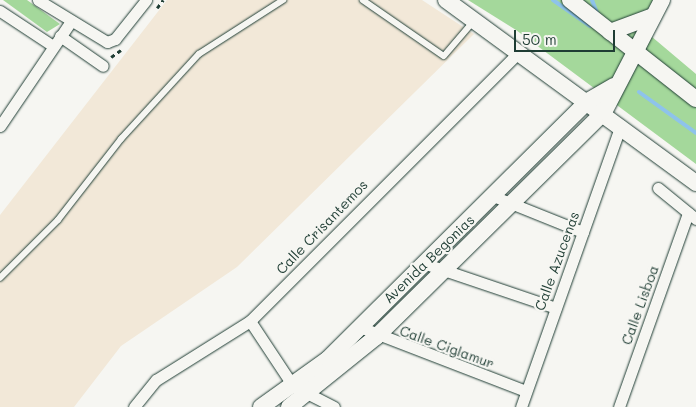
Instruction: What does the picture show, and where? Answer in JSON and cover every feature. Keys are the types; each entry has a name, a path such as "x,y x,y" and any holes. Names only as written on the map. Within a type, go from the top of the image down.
{"street":[{"path":"43,1 107,42 115,39 146,0"},
{"path":"446,0 604,112 696,183"},
{"path":"570,0 696,99"},
{"path":"604,112 614,86 662,0"},
{"path":"0,11 53,46"},
{"path":"610,32 653,16"},
{"path":"0,126 71,20"},
{"path":"60,36 103,66"},
{"name":"Calle Crisantemos","path":"134,407 156,380 250,321 519,52"},
{"name":"Avenida Begonias","path":"262,407 293,386 360,327 588,101 614,86"},
{"name":"Avenida Begonias","path":"289,407 306,396 376,337 604,112"},
{"name":"Calle Azucenas","path":"521,407 621,125"},
{"path":"658,188 692,216"},
{"path":"493,196 583,232"},
{"name":"Calle Lisboa","path":"619,407 692,216"},
{"path":"423,263 440,272 556,308"},
{"path":"250,321 293,386 306,396 334,407"},
{"name":"Calle Ciglamur","path":"360,327 376,337 526,391"}],"lane":[{"path":"0,278 58,220 121,139 199,54 283,0"},
{"path":"363,0 444,56 475,20"}],"shaded area":[{"path":"167,0 422,0 474,34 237,267 121,346 74,407 0,407 0,215"}],"green space":[{"path":"3,0 27,0 60,24 47,32"},
{"path":"468,0 662,0 645,31 696,74 696,164 516,30"}],"waterway":[{"path":"553,0 590,26"},
{"path":"592,0 597,13"},
{"path":"639,92 696,133"}]}
